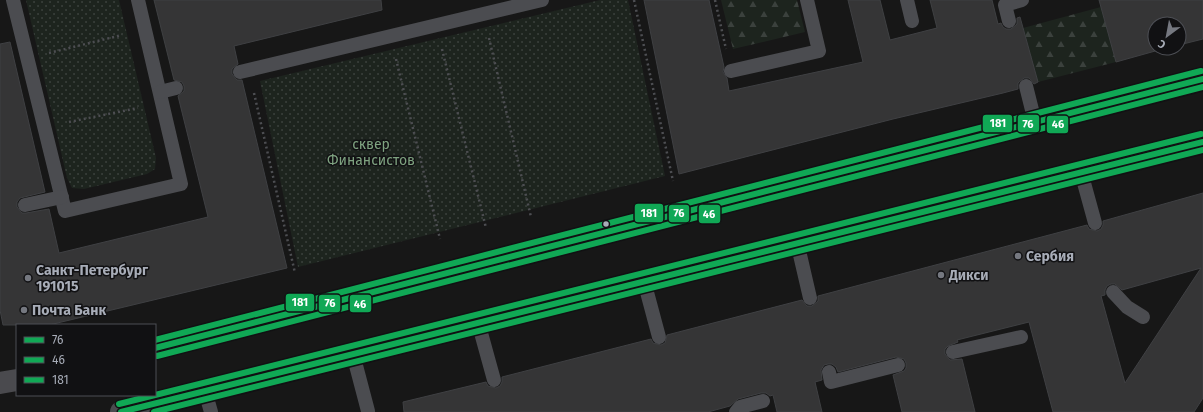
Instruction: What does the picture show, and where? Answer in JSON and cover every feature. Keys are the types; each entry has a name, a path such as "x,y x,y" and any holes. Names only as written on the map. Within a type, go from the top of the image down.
{"main road":[{"path":"156,348 1203,79"},
{"path":"121,412 797,242 1203,142"},
{"path":"0,384 16,380"}],"lane":[{"path":"13,0 65,210 182,184 138,0"},
{"path":"244,71 542,0"},
{"path":"731,71 819,51 807,0"},
{"path":"907,0 912,21"},
{"path":"1009,21 1005,5 1022,0"},
{"path":"1026,86 1036,122"},
{"path":"161,97 176,88"},
{"path":"1081,172 1095,223"},
{"path":"25,205 62,197"},
{"path":"797,242 810,298"},
{"path":"644,281 659,337"},
{"path":"1113,292 1126,308 1143,316"},
{"path":"478,322 494,380"},
{"path":"953,352 1021,337"},
{"path":"353,354 368,411"},
{"path":"829,372 831,382 898,366"},
{"path":"205,391 211,412"},
{"path":"736,412 740,407 763,401"}],"path":[{"path":"634,0 672,181"},
{"path":"715,0 731,71"},
{"path":"483,14 531,217"},
{"path":"28,58 145,30"},
{"path":"390,36 440,239"},
{"path":"441,45 486,228"},
{"path":"244,71 295,273"},
{"path":"45,128 161,97"}],"green space":[{"path":"26,0 119,0 156,158 155,169 147,174 84,189 72,188 67,178"},
{"name":"сквер Финансистов","path":"600,0 628,0 665,176 298,267 260,81"},
{"path":"721,0 797,0 805,32 733,49"},
{"path":"1101,7 1116,62 1038,82 1023,28"}],"building":[{"path":"154,0 381,0 382,10 234,46 238,64 232,69 232,74 237,80 242,80 287,268 53,324 3,325 0,310 0,44 10,42 45,192 20,198 17,202 17,207 22,213 49,209 59,253 208,217 178,96 184,91 184,86 182,82 174,80"},
{"path":"644,0 709,0 724,67 723,72 727,78 729,91 863,62 848,0 880,0 890,40 937,28 930,0 992,0 998,24 1001,23 1006,29 1011,29 1017,24 1017,18 1020,17 1038,82 1034,84 1029,78 1024,78 1018,83 1018,89 893,119 679,174"},
{"path":"1099,0 1203,0 1203,39 1187,43 1187,16 1147,16 1147,53 1116,62"},
{"path":"1203,193 1203,398 1194,412 1053,412 1029,322 957,340 958,342 948,346 945,349 945,354 950,360 962,359 975,412 902,412 893,375 904,371 906,368 906,363 904,359 896,357 838,372 836,367 832,364 824,365 821,370 822,380 815,382 822,412 777,412 773,395 770,396 766,393 761,393 738,399 730,406 708,412 404,412 403,402 486,382 488,386 496,388 500,386 502,377 651,339 653,343 661,345 665,343 667,335 802,300 807,306 812,306 818,301 818,296 1087,225 1089,229 1097,231 1101,229 1103,221","holes":["1201,268 1125,383 1101,296 1105,295 1107,286 1115,284 1122,290"]}],"transit line":[{"name":"181","path":"156,340 1201,71"},
{"name":"76","path":"156,348 1203,79"},
{"name":"46","path":"157,356 1203,87"},
{"name":"181","path":"156,395 1201,134"},
{"name":"76","path":"121,412 1203,142"},
{"name":"46","path":"154,412 1203,150"},
{"name":"181","path":"119,404 151,396"}],"place":[{"name":"Сербия","path":"1018,256"},
{"name":"Дикси","path":"941,275"},
{"name":"Санкт-Петербург 191015","path":"28,278"},
{"name":"Почта Банк","path":"24,310"}]}
